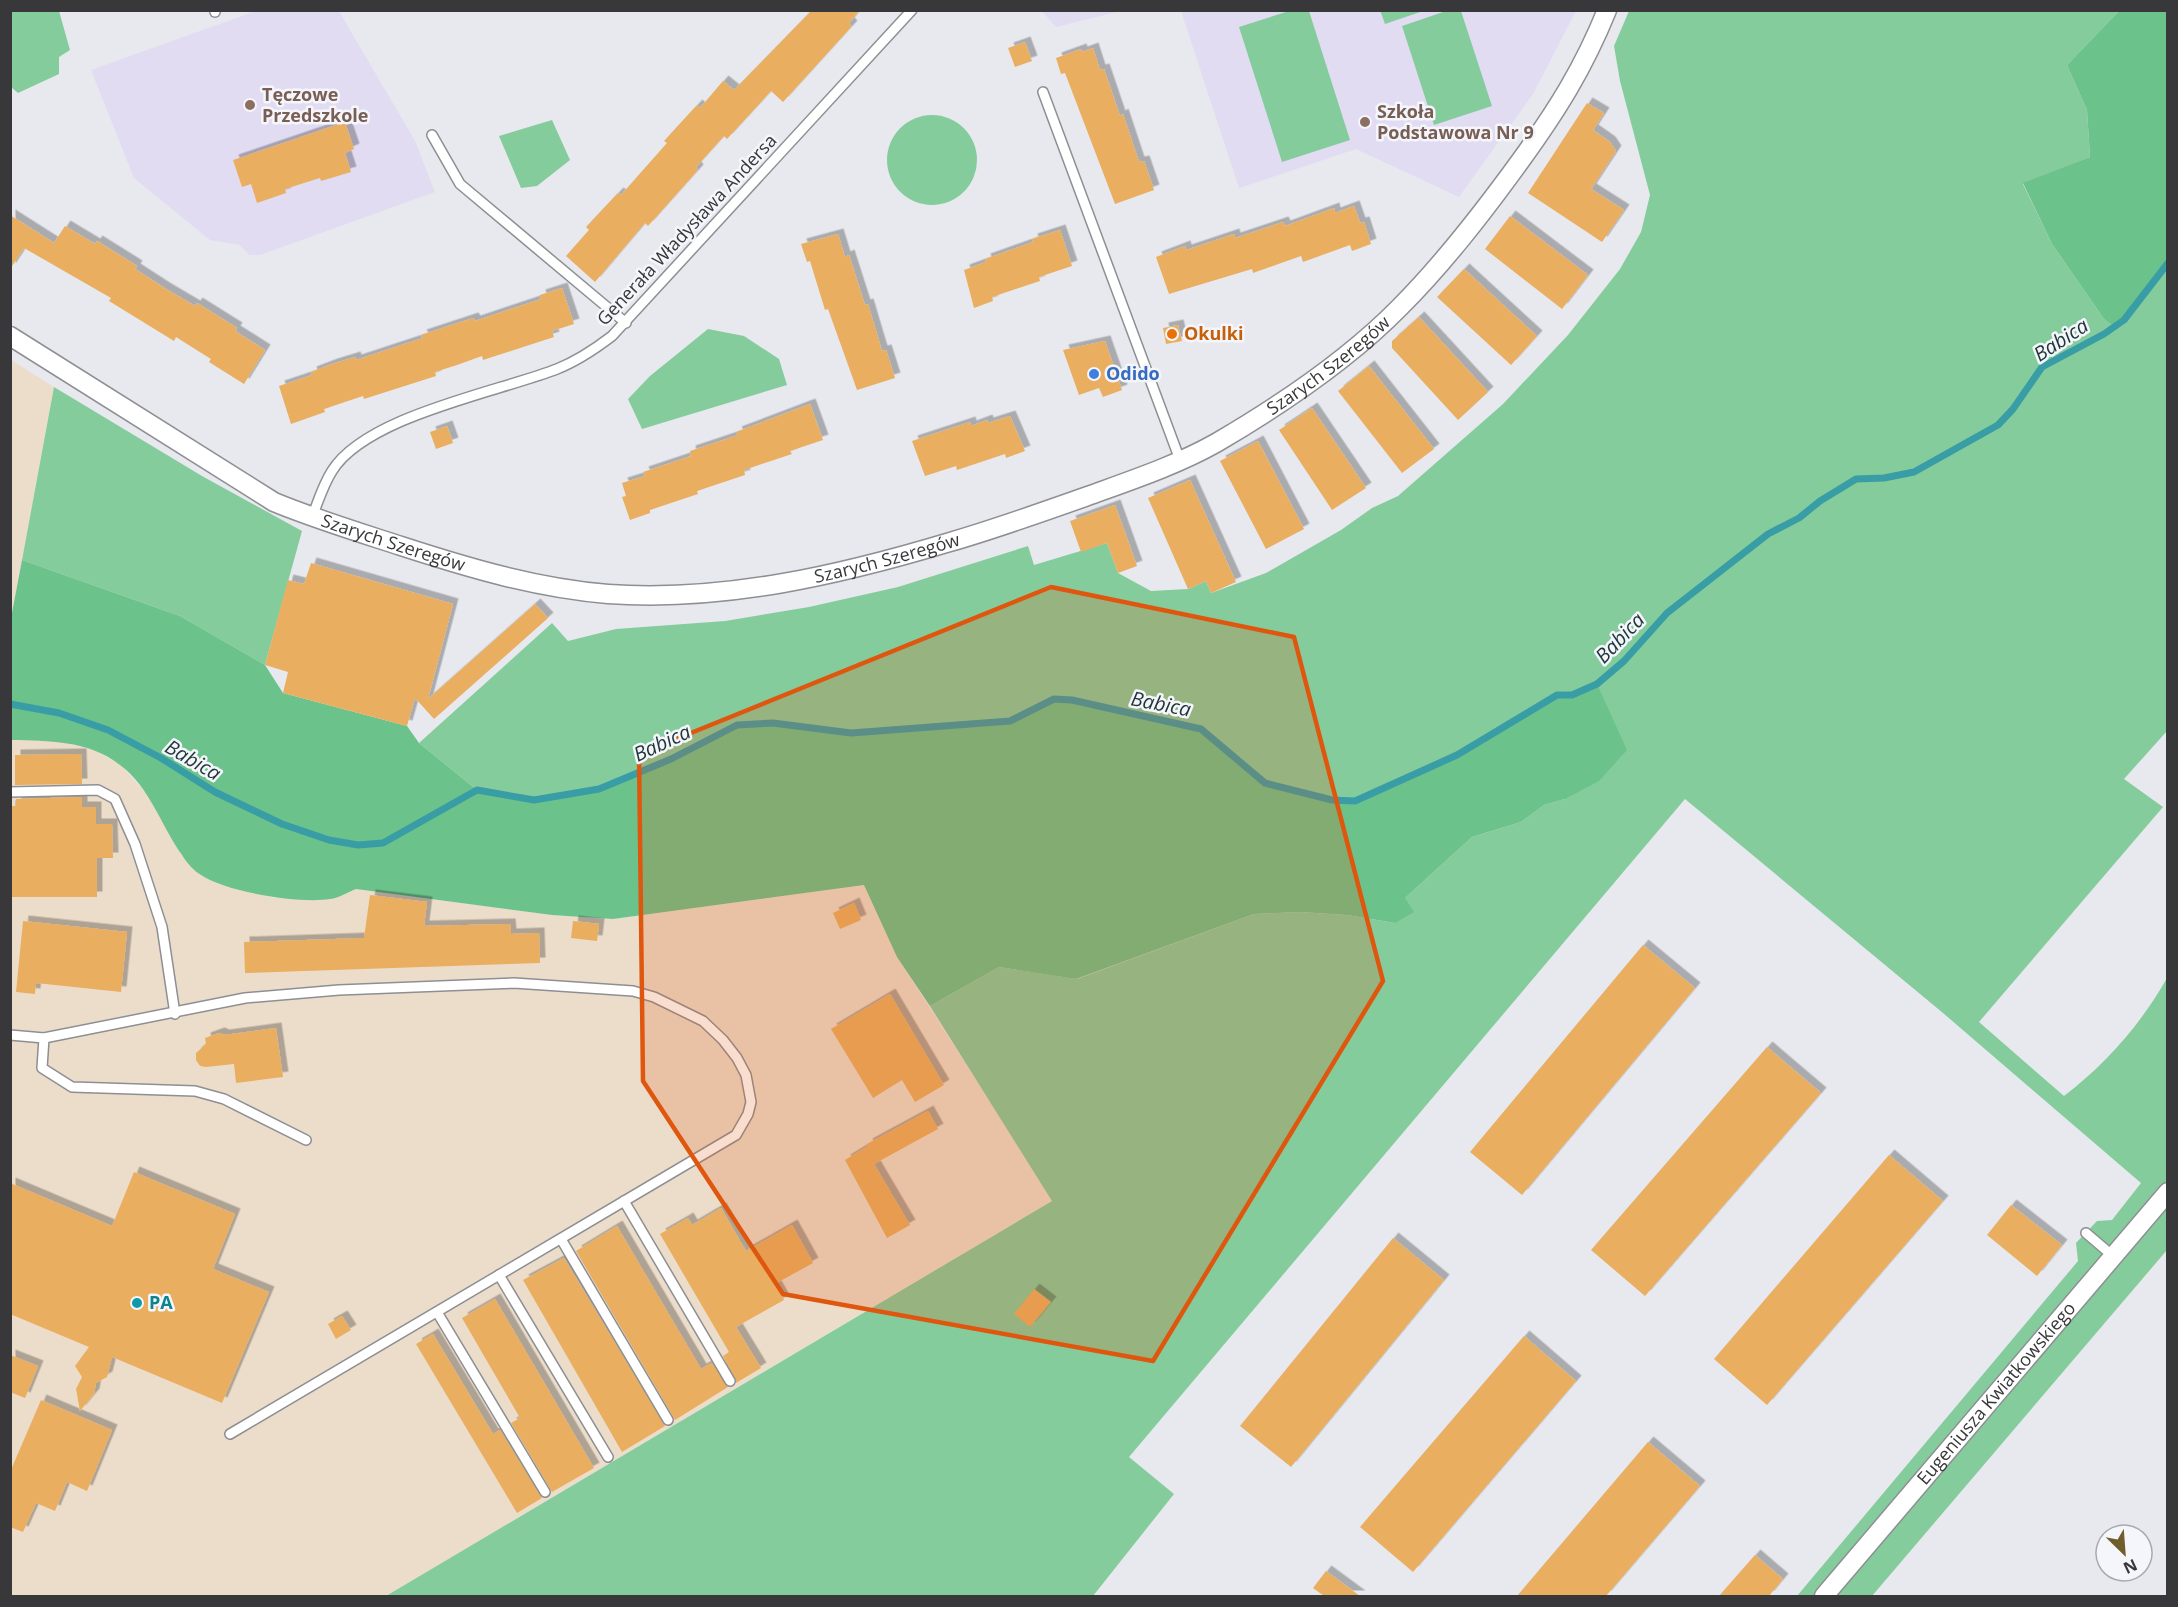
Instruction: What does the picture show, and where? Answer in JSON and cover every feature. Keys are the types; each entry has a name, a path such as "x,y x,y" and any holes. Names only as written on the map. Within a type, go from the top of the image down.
{"street":[{"name":"Szarych Szeregów","path":"10,336 274,502 312,517 506,579 608,594 712,592 781,583 880,563 1012,522 1180,460 1215,443 1290,396 1399,308 1500,190 1554,113 1587,59 1607,10"},
{"name":"Eugeniusza Kwiatkowskiego","path":"1824,1596 2168,1192"}],"lane":[{"name":"Generała Władysława Andersa","path":"312,517 332,471 346,455 380,431 557,369 594,350 626,323 912,10"},
{"path":"1043,92 1180,460"},
{"path":"432,135 460,184 626,323"},
{"path":"10,792 98,790 115,799 131,836 159,916 175,1014"},
{"path":"10,1035 44,1038 175,1014 245,998 339,990 514,983 633,991 654,997 703,1021 723,1040 746,1075 751,1102 748,1114 735,1135 230,1434"},
{"path":"44,1038 42,1068 72,1087 195,1090 224,1099 306,1140"},
{"path":"624,1201 730,1381"},
{"path":"2086,1233 2114,1256"},
{"path":"561,1239 668,1420"},
{"path":"499,1275 608,1457"},
{"path":"437,1312 545,1492"}],"highlighted area":[{"path":"1051,587 1294,637 1383,981 1153,1361 783,1294 643,1081 639,754"}],"shaded area":[{"name":"Tęczowe Przedszkole","path":"256,11 339,11 415,141 435,192 260,255 249,255 240,245 210,240 134,178 91,70"},
{"path":"1042,11 1121,11 1056,27"},
{"name":"Szkoła Podstawowa Nr 9","path":"1181,11 1576,11 1533,94 1459,197 1356,149 1239,188"},
{"path":"11,360 54,387 11,618"},
{"path":"11,740 60,741 94,750 121,765 146,793 182,856 200,875 230,887 275,898 331,899 356,889 552,915 613,919 864,885 897,957 1053,1200 386,1596 11,1596"}],"green space":[{"path":"11,10 59,11 70,50 59,57 59,74 18,93 11,87"},
{"path":"1380,10 1423,10 1423,11 1385,24"},
{"path":"1449,10 1461,11 1492,106 1434,125 1402,26"},
{"path":"1289,11 1309,11 1350,140 1282,162 1239,27"},
{"path":"1629,11 2119,11 2067,65 2087,110 2090,157 2023,184 2052,244 2104,319 2115,328 2124,320 2167,263 2167,731 2124,779 2163,807 1979,1022 2064,1096 2094,1071 2122,1042 2146,1011 2167,978 2167,1250 1872,1596 1797,1596 2078,1261 2076,1243 2097,1221 2112,1220 2141,1183 1943,1013 1685,799 1129,1457 1174,1494 1093,1596 386,1596 1052,1201 930,1006 999,967 1077,979 1254,914 1300,912 1347,915 1395,923 1405,898 1472,837 1521,822 1544,805 1565,799 1597,684 1572,695 1557,695 1457,755 1355,801 1332,800 1265,783 1201,729 1071,700 1054,699 1010,721 851,733 773,723 737,725 671,759 599,789 534,800 477,790 419,743 552,623 568,641 616,629 725,621 809,607 898,587 1028,546 1034,565 1107,543 1118,573 1151,591 1188,589 1206,581 1211,593 1266,573 1341,530 1372,508 1398,496 1503,404 1568,335 1620,269 1641,232 1650,195 1620,81 1614,46"},
{"path":"2119,11 2167,11 2167,263 2115,328 2104,319 2052,244 2023,183 2090,157 2087,110 2067,65"},
{"path":"932,115 949,119 964,128 973,143 977,160 973,177 964,192 949,201 932,205 915,201 900,192 891,177 887,160 891,143 900,128 915,119"},
{"path":"552,120 570,160 537,186 521,188 499,136"},
{"path":"708,329 744,336 779,359 787,385 642,429 628,399 650,376"},
{"path":"54,387 202,476 302,531 265,665 180,616 22,560"},
{"path":"22,560 180,616 265,665 283,693 407,726 419,743 477,790 534,800 599,789 671,759 737,725 773,723 851,733 1010,721 1054,699 1072,700 1201,729 1265,783 1332,800 1355,801 1457,755 1557,695 1572,695 1597,684 1627,750 1599,781 1565,799 1544,805 1521,822 1472,837 1405,898 1414,912 1395,923 1347,915 1300,912 1254,914 1076,979 999,967 930,1006 897,957 864,885 613,919 552,915 356,889 330,899 301,900 245,891 212,881 198,873 188,863 147,795 120,765 108,757 81,746 11,740 11,618"}],"building":[{"path":"812,10 860,10 849,23 852,26 783,102 771,91 727,139 724,136 696,167 698,170 648,226 645,223 595,282 566,256 589,230 586,227 618,193 621,195 667,143 664,141 697,105 700,108 723,81 734,90"},
{"path":"1025,42 1032,61 1015,67 1008,48"},
{"path":"1093,48 1100,70 1104,69 1120,116 1123,114 1139,162 1144,161 1154,190 1115,204 1065,73 1061,74 1056,58 1081,49 1082,52"},
{"path":"1587,103 1604,113 1593,130 1610,142 1616,151 1591,189 1624,210 1602,242 1528,193"},
{"path":"345,122 354,149 345,153 351,172 321,181 320,178 285,189 286,193 257,203 251,184 242,187 233,160"},
{"path":"1354,206 1360,223 1364,222 1371,244 1352,251 1350,245 1303,262 1301,256 1253,273 1252,269 1169,294 1156,257 1185,246 1186,250 1234,234 1235,238 1283,222 1285,226 1334,208 1335,213"},
{"path":"10,215 54,243 65,226 95,244 97,241 137,266 135,269 166,289 195,306 197,303 237,328 235,331 265,350 244,384 209,362 211,359 176,337 174,341 109,301 111,298 24,248 10,269"},
{"path":"1510,216 1588,275 1562,309 1485,249"},
{"path":"1060,230 1072,266 1039,277 1040,281 992,297 993,301 974,308 964,270 986,262 985,259 1033,242 1032,239"},
{"path":"838,234 845,257 849,255 865,305 868,304 882,351 886,350 895,378 857,390 828,309 825,310 810,261 807,262 801,244"},
{"path":"1464,269 1537,336 1511,365 1437,297"},
{"path":"562,288 574,324 552,331 554,337 483,360 482,356 435,372 436,376 364,399 363,396 324,409 325,412 291,424 279,386 312,375 311,372 332,364 355,357 356,360 423,338 421,335 473,318 475,321 541,299 540,295"},
{"path":"1419,317 1488,392 1458,420 1392,348 1392,341"},
{"name":"Okulki","path":"1178,325 1182,341 1166,344 1163,328"},
{"name":"Odido","path":"1105,341 1122,390 1103,397 1099,388 1079,395 1063,350"},
{"path":"1369,366 1434,449 1402,473 1338,391"},
{"path":"810,404 823,440 790,451 792,454 744,470 745,475 697,491 698,494 650,510 650,513 630,520 622,497 626,496 622,483 645,476 643,472 691,456 690,451 738,435 736,432"},
{"path":"1312,408 1366,488 1332,510 1279,430"},
{"path":"1010,416 1025,451 1006,458 1005,454 957,470 956,466 925,476 912,441 970,422 971,426 987,420 988,423"},
{"path":"447,426 453,443 436,449 430,432"},
{"path":"1258,441 1304,529 1266,549 1220,461"},
{"path":"1190,480 1236,582 1211,593 1206,581 1188,589 1148,498"},
{"path":"1115,505 1137,566 1118,573 1107,543 1081,552 1070,521"},
{"path":"311,563 453,604 428,699 535,604 548,618 434,719 415,698 407,726 283,693 288,672 265,665 288,580 304,584"},
{"path":"81,754 82,784 15,785 15,755"},
{"path":"82,797 82,807 96,807 96,824 112,824 113,858 97,858 97,897 10,897 10,806 16,806 16,799"},
{"path":"370,895 427,902 424,926 510,924 511,934 539,933 540,963 245,973 244,942 364,938"},
{"path":"854,903 861,920 840,929 833,913"},
{"path":"23,921 127,932 121,992 36,983 35,994 16,992"},
{"path":"573,921 599,924 597,941 571,938"},
{"path":"1643,945 1695,988 1522,1195 1470,1152"},
{"path":"890,994 944,1085 915,1102 902,1080 873,1098 831,1029"},
{"path":"276,1028 283,1077 236,1083 234,1064 206,1067 200,1066 196,1060 196,1053 206,1044 205,1038 219,1033 224,1035"},
{"path":"1767,1047 1821,1093 1645,1296 1591,1250"},
{"path":"928,1111 938,1129 874,1164 910,1225 887,1238 845,1160 868,1146 867,1144"},
{"path":"1889,1155 1943,1201 1767,1405 1714,1359"},
{"name":"PA","path":"134,1172 235,1214 213,1269 269,1292 222,1403 112,1357 107,1377 96,1383 94,1394 80,1411 76,1389 82,1377 75,1366 89,1347 10,1314 10,1183 112,1226"},
{"path":"2011,1205 2062,1245 2037,1276 1987,1235"},
{"path":"721,1208 746,1251 792,1225 813,1263 775,1284 784,1300 736,1327 761,1368 736,1383 723,1356 729,1352 660,1234 688,1218 692,1225"},
{"path":"617,1226 701,1369 712,1363 728,1387 675,1420 576,1251"},
{"path":"1393,1238 1444,1280 1291,1467 1240,1426"},
{"path":"564,1258 665,1426 622,1452 523,1280"},
{"path":"1034,1289 1051,1302 1030,1327 1014,1314"},
{"path":"495,1299 594,1468 552,1492 511,1423 520,1418 462,1318"},
{"path":"342,1316 351,1330 336,1339 328,1324"},
{"path":"433,1334 493,1434 500,1430 542,1498 517,1513 416,1344"},
{"path":"1524,1336 1576,1381 1413,1572 1360,1527"},
{"path":"10,1355 38,1366 25,1398 10,1392"},
{"path":"41,1400 112,1430 87,1491 67,1482 55,1511 36,1503 23,1532 10,1527 10,1472"},
{"path":"1648,1442 1700,1486 1606,1596 1517,1596"},
{"path":"1755,1555 1783,1579 1769,1596 1719,1596"},
{"path":"1326,1571 1360,1596 1324,1596 1313,1588"}],"waterway":[{"name":"Babica","path":"10,704 59,713 108,730 161,758 215,792 282,824 329,840 358,845 383,843 477,790 534,800 599,789 671,759 737,725 773,723 851,733 1010,721 1054,699 1072,700 1201,729 1265,783 1332,800 1355,801 1457,755 1557,695 1572,695 1597,684 1624,661 1667,613 1768,534 1799,518 1820,501 1856,479 1884,478 1914,472 1998,425 2013,409 2042,367 2104,334 2124,320 2168,263"}],"place":[{"name":"Tęczowe Przedszkole","path":"250,105"},
{"name":"Szkoła Podstawowa Nr 9","path":"1365,122"},
{"name":"Okulki","path":"1172,334"},
{"name":"Odido","path":"1094,374"},
{"name":"PA","path":"137,1303"}]}
